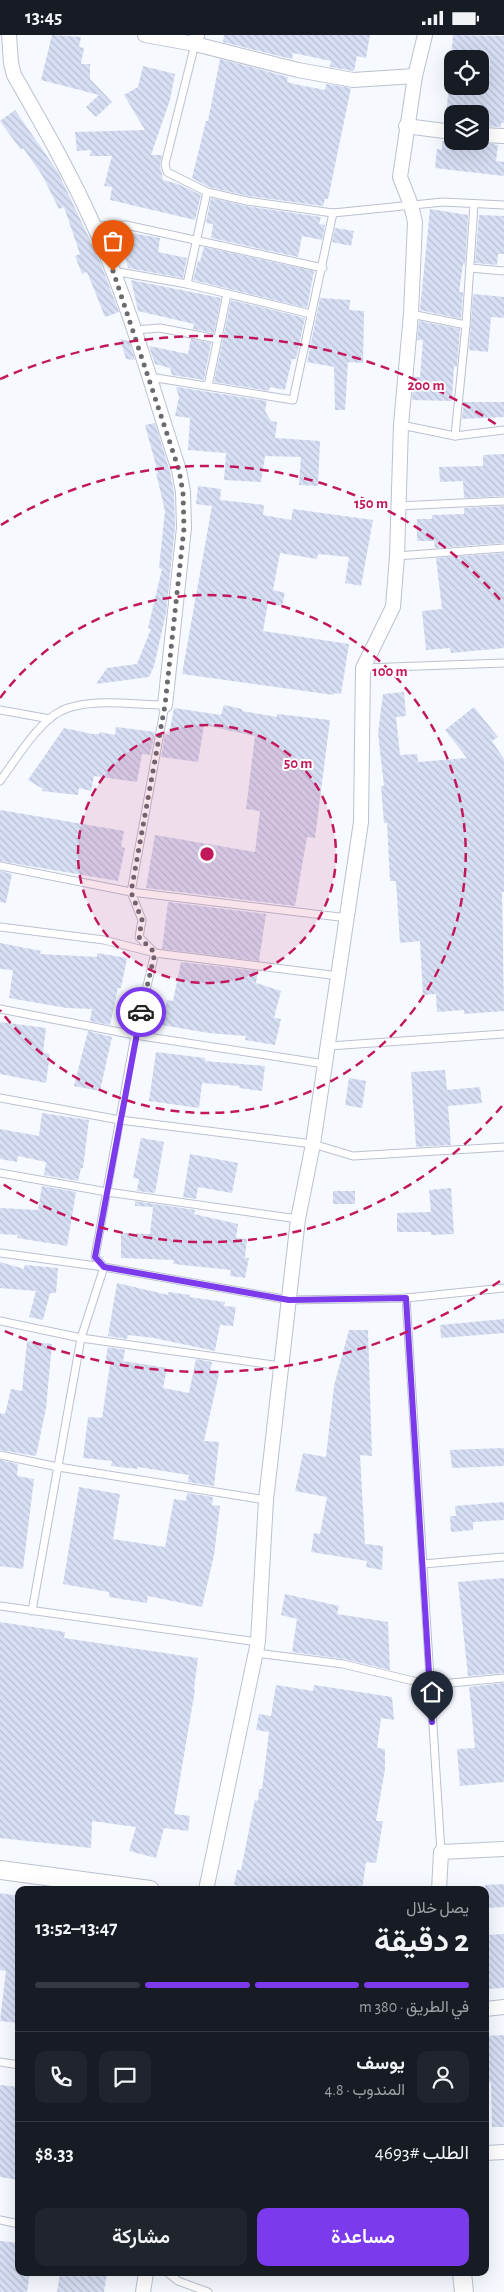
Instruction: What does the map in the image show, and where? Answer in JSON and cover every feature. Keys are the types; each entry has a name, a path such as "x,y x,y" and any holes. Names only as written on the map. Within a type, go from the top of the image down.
{"street":[{"path":"9,35 14,75 55,146 95,226 113,271 179,470 183,493 184,528 165,705"},
{"path":"145,35 196,39 298,70 353,81 415,76"},
{"path":"207,1886 257,1647 266,1500 298,1219 314,1144 361,822 363,668 393,607 397,556 397,506 401,425 411,314 414,222 412,205 400,177 406,126 425,35"},
{"path":"406,126 444,131"},
{"path":"489,135 504,136"},
{"path":"438,1886 442,1853 504,1849"},
{"path":"0,1871 118,1886"},
{"path":"489,2009 504,2007"},
{"path":"489,2153 504,2152"},
{"path":"143,2292 146,2276"},
{"path":"462,2276 464,2292"}],"lane":[{"path":"196,39 165,169 167,172 207,193 247,201 334,213 443,202 504,205"},
{"path":"187,284 207,193"},
{"path":"455,436 466,325 474,204"},
{"path":"148,377 293,400 334,213"},
{"path":"95,226 126,225 323,267"},
{"path":"470,268 504,271"},
{"path":"113,271 187,284 311,314"},
{"path":"208,387 227,294"},
{"path":"411,314 466,325"},
{"path":"134,330 160,328 217,339"},
{"path":"401,425 455,436 504,430"},
{"path":"397,506 504,501"},
{"path":"397,556 504,549"},
{"path":"363,668 504,663"},
{"path":"0,781 50,719 59,711 84,704 165,705 131,892 142,920 139,937 155,953"},
{"path":"0,710 50,719"},
{"path":"0,866 131,892 348,918"},
{"path":"0,927 104,940 155,953 340,976"},
{"path":"104,1267 95,1257 135,1035 155,953"},
{"path":"0,1009 135,1035 325,1064"},
{"path":"329,1046 504,1034"},
{"path":"0,1098 120,1120 314,1144 353,1156 504,1147"},
{"path":"0,1173 107,1192 298,1219"},
{"path":"0,1253 104,1267 289,1300 406,1298 504,1288"},
{"path":"32,1611 81,1338 104,1267"},
{"path":"406,1298 442,1853"},
{"path":"0,1321 81,1338 281,1367"},
{"path":"0,1455 58,1467 266,1500"},
{"path":"423,1564 504,1557"},
{"path":"0,1606 257,1647 343,1664 430,1685 504,1678"},
{"path":"0,2062 15,2064"},
{"path":"0,2220 15,2222"},
{"path":"172,2276 178,2281 208,2292"}],"building":[{"path":"52,35 81,37 79,47 84,48 81,64 90,64 90,79 112,102 96,117 86,107 99,95 41,80"},
{"path":"224,35 370,35 366,58 357,56 354,71 330,67 331,61 293,53 292,59 223,42"},
{"path":"453,35 504,36 504,123 501,123 501,127 489,126 489,105 447,105 448,95 489,95 489,50 452,50"},
{"path":"220,59 288,77 287,82 294,84 325,90 326,84 351,88 328,199 325,199 323,206 248,196 209,187 192,178 206,121 208,121"},
{"path":"143,66 175,74 170,100 151,155 162,155 160,165 163,180 178,184 201,195 195,220 110,200 112,187 104,186 112,156 90,156 91,150 77,151 75,132 145,130 124,95 138,87"},
{"path":"15,110 58,172 99,259 119,312 105,317 87,272 82,274 75,256 80,254 64,207 59,209 42,175 23,148 21,150 0,121"},
{"path":"442,141 444,141 444,150 489,150 489,144 498,145 496,161 504,162 504,176 435,168 437,149 442,150"},
{"path":"211,198 246,206 321,217 319,224 325,225 322,240 302,236 298,257 211,238 213,224 206,223"},
{"path":"430,209 468,215 465,265 463,264 459,292 463,292 461,319 420,310"},
{"path":"479,215 504,216 504,254 498,254 497,265 475,263"},
{"path":"335,228 354,231 351,246 332,242"},
{"path":"119,231 160,238 158,252 187,258 183,278 128,268"},
{"path":"204,247 314,271 307,308 193,280"},
{"path":"131,280 221,298 214,333 193,329 194,324 138,311"},
{"path":"473,294 504,297 504,318 491,317 488,352 469,350"},
{"path":"320,298 350,300 349,310 364,311 363,363 348,362 345,410 335,410 334,367 307,362"},
{"path":"231,300 305,318 296,359 292,359 285,390 270,387 269,391 214,382"},
{"path":"419,321 460,329 457,367 454,366 452,401 412,400 414,377 420,377 423,340 417,340"},
{"path":"120,339 129,341 135,360 126,359"},
{"path":"191,339 211,343 204,380 172,375 170,368 155,364 149,346 188,354"},
{"path":"176,387 267,401 265,411 271,421 277,422 275,438 320,441 318,486 299,485 301,457 265,456 261,482 224,480 226,453 188,450 190,418 175,416 179,397"},
{"path":"464,402 504,402 504,417 462,419"},
{"path":"155,423 170,472 174,493 175,528 166,613 154,666 149,677 96,684 107,668 137,664 151,629 148,628 162,569 159,568 165,511 156,473 158,473 145,425"},
{"path":"504,454 504,496 464,498 463,481 440,482 439,467 483,466 483,455"},
{"path":"198,486 221,489 220,500 264,505 263,515 291,520 293,509 373,520 361,586 345,583 349,557 318,554 317,559 280,553 273,590 285,593 282,606 268,603 263,631 349,644 341,694 334,693 334,695 182,674 212,506 196,504"},
{"path":"504,506 504,543 435,548 434,541 417,541 417,519 432,519 432,515 464,514 464,508"},
{"path":"504,553 504,648 451,653 450,648 426,650 422,611 442,609 436,558"},
{"path":"404,692 406,716 396,717 400,755 417,754 418,762 467,758 445,730 474,707 498,737 492,741 504,759 504,892 502,892 504,1011 464,1014 464,1010 437,1012 436,994 423,995 420,941 400,943 396,881 390,881 387,823 384,823 381,786 384,786 378,733 383,694"},
{"path":"224,705 242,709 242,711 277,717 277,714 330,720 315,838 307,837 295,906 146,888 155,835 255,852 260,811 246,809 255,736 204,725 198,762 161,757 165,734 169,735 174,708 221,715"},
{"path":"116,727 155,732 150,755 142,754 137,782 94,776 91,791 79,788 78,795 42,791 43,789 28,780 64,728 92,734 99,734 100,732 115,735"},
{"path":"0,810 124,831 121,847 125,848 118,881 0,861"},
{"path":"0,871 12,874 6,903 0,902"},
{"path":"168,902 266,914 259,961 162,949"},
{"path":"0,943 41,951 40,954 97,957 97,953 127,958 121,988 118,988 110,1025 90,1021 92,1009 67,1008 9,998 13,970 0,969"},
{"path":"181,962 258,971 256,983 281,991 274,1018 281,1019 275,1045 245,1040 246,1036 209,1033 162,1025 167,1000 173,1001"},
{"path":"0,1022 46,1028 43,1053 50,1054 46,1083 0,1074"},
{"path":"88,1031 112,1037 100,1091 74,1086"},
{"path":"156,1052 205,1058 205,1061 265,1066 262,1091 239,1088 240,1086 202,1083 199,1108 149,1101"},
{"path":"445,1070 447,1090 480,1087 482,1103 448,1106 451,1145 416,1147 411,1072"},
{"path":"349,1078 366,1081 362,1108 345,1105"},
{"path":"42,1113 89,1120 83,1168 81,1168 78,1181 44,1175 46,1162 18,1156 17,1162 0,1159 0,1129 39,1136"},
{"path":"141,1138 164,1142 155,1193 137,1191 139,1179 133,1178"},
{"path":"190,1154 238,1163 232,1193 198,1187 196,1199 183,1197"},
{"path":"42,1186 76,1192 67,1246 17,1238 18,1235 0,1234 0,1208 38,1210"},
{"path":"451,1188 454,1234 431,1235 431,1232 397,1232 397,1213 431,1212 429,1190"},
{"path":"333,1191 355,1191 355,1204 333,1204"},
{"path":"135,1201 195,1210 194,1214 238,1224 236,1238 247,1239 245,1258 249,1258 245,1278 230,1276 231,1270 173,1264 174,1260 121,1258 121,1233 150,1234 153,1207 135,1206"},
{"path":"0,1262 24,1269 25,1265 58,1268 56,1293 50,1293 43,1320 29,1317 36,1291 0,1288"},
{"path":"117,1283 168,1295 168,1292 225,1302 224,1306 236,1307 233,1326 220,1325 215,1351 154,1338 128,1335 127,1339 108,1336"},
{"path":"504,1319 504,1333 441,1338 440,1325"},
{"path":"349,1330 368,1330 372,1456 360,1455 365,1544 383,1546 382,1570 366,1567 367,1561 311,1552 314,1533 320,1534 327,1497 295,1491 303,1453 326,1457 334,1386"},
{"path":"27,1341 52,1344 46,1408 36,1456 0,1450 0,1413 5,1414 11,1389 22,1391"},
{"path":"108,1347 125,1350 123,1361 167,1368 163,1388 189,1393 196,1359 212,1362 210,1372 219,1374 204,1441 219,1442 214,1486 188,1482 189,1475 138,1467 137,1469 111,1466 112,1461 83,1458 88,1417 102,1418 110,1364 105,1363"},
{"path":"504,1448 504,1466 452,1468 450,1450"},
{"path":"0,1460 18,1464 17,1476 34,1479 23,1569 0,1566"},
{"path":"79,1487 120,1494 113,1539 165,1547 174,1499 186,1501 187,1493 213,1497 212,1505 220,1506 214,1555 202,1607 148,1596 147,1603 109,1597 109,1592 63,1584"},
{"path":"504,1502 504,1520 473,1522 473,1530 451,1532 450,1516 456,1516 455,1506"},
{"path":"504,1578 504,1673 468,1676 458,1582"},
{"path":"285,1594 339,1606 337,1614 388,1622 390,1670 344,1659 292,1652 297,1619 281,1615"},
{"path":"0,1622 65,1632 64,1638 198,1658 195,1690 174,1814 190,1816 188,1831 164,1828 156,1858 129,1851 136,1827 92,1821 91,1848 0,1838"},
{"path":"504,1683 504,1782 460,1786 457,1749 475,1748 469,1687"},
{"path":"276,1685 313,1691 314,1685 392,1697 394,1720 381,1718 377,1748 385,1749 385,1769 376,1821 383,1821 376,1863 366,1862 363,1886 234,1885 237,1870 241,1870 255,1800 258,1801 259,1789 262,1789 269,1732 256,1730 259,1714 271,1716"},
{"path":"504,1884 504,1907 489,1908 489,1886 485,1885"},
{"path":"0,1893 15,1895 15,2023 0,2021 6,1971 0,1970"},
{"path":"504,1934 504,1988 489,1989 489,1935"},
{"path":"504,2035 504,2127 492,2127 491,2082 489,2082 489,2036"},
{"path":"0,2085 15,2087 15,2179 0,2177"},
{"path":"0,2241 15,2243 15,2276 30,2276 27,2292 0,2292"},
{"path":"60,2276 107,2276 104,2292 57,2292"}],"way so far":[{"path":"113,271 179,470 183,493 184,528 165,705 131,892 142,920 139,937 155,953 141,1012"}],"route":[{"path":"141,1012 135,1035 95,1257 104,1267 289,1300 406,1298 432,1722"}]}
